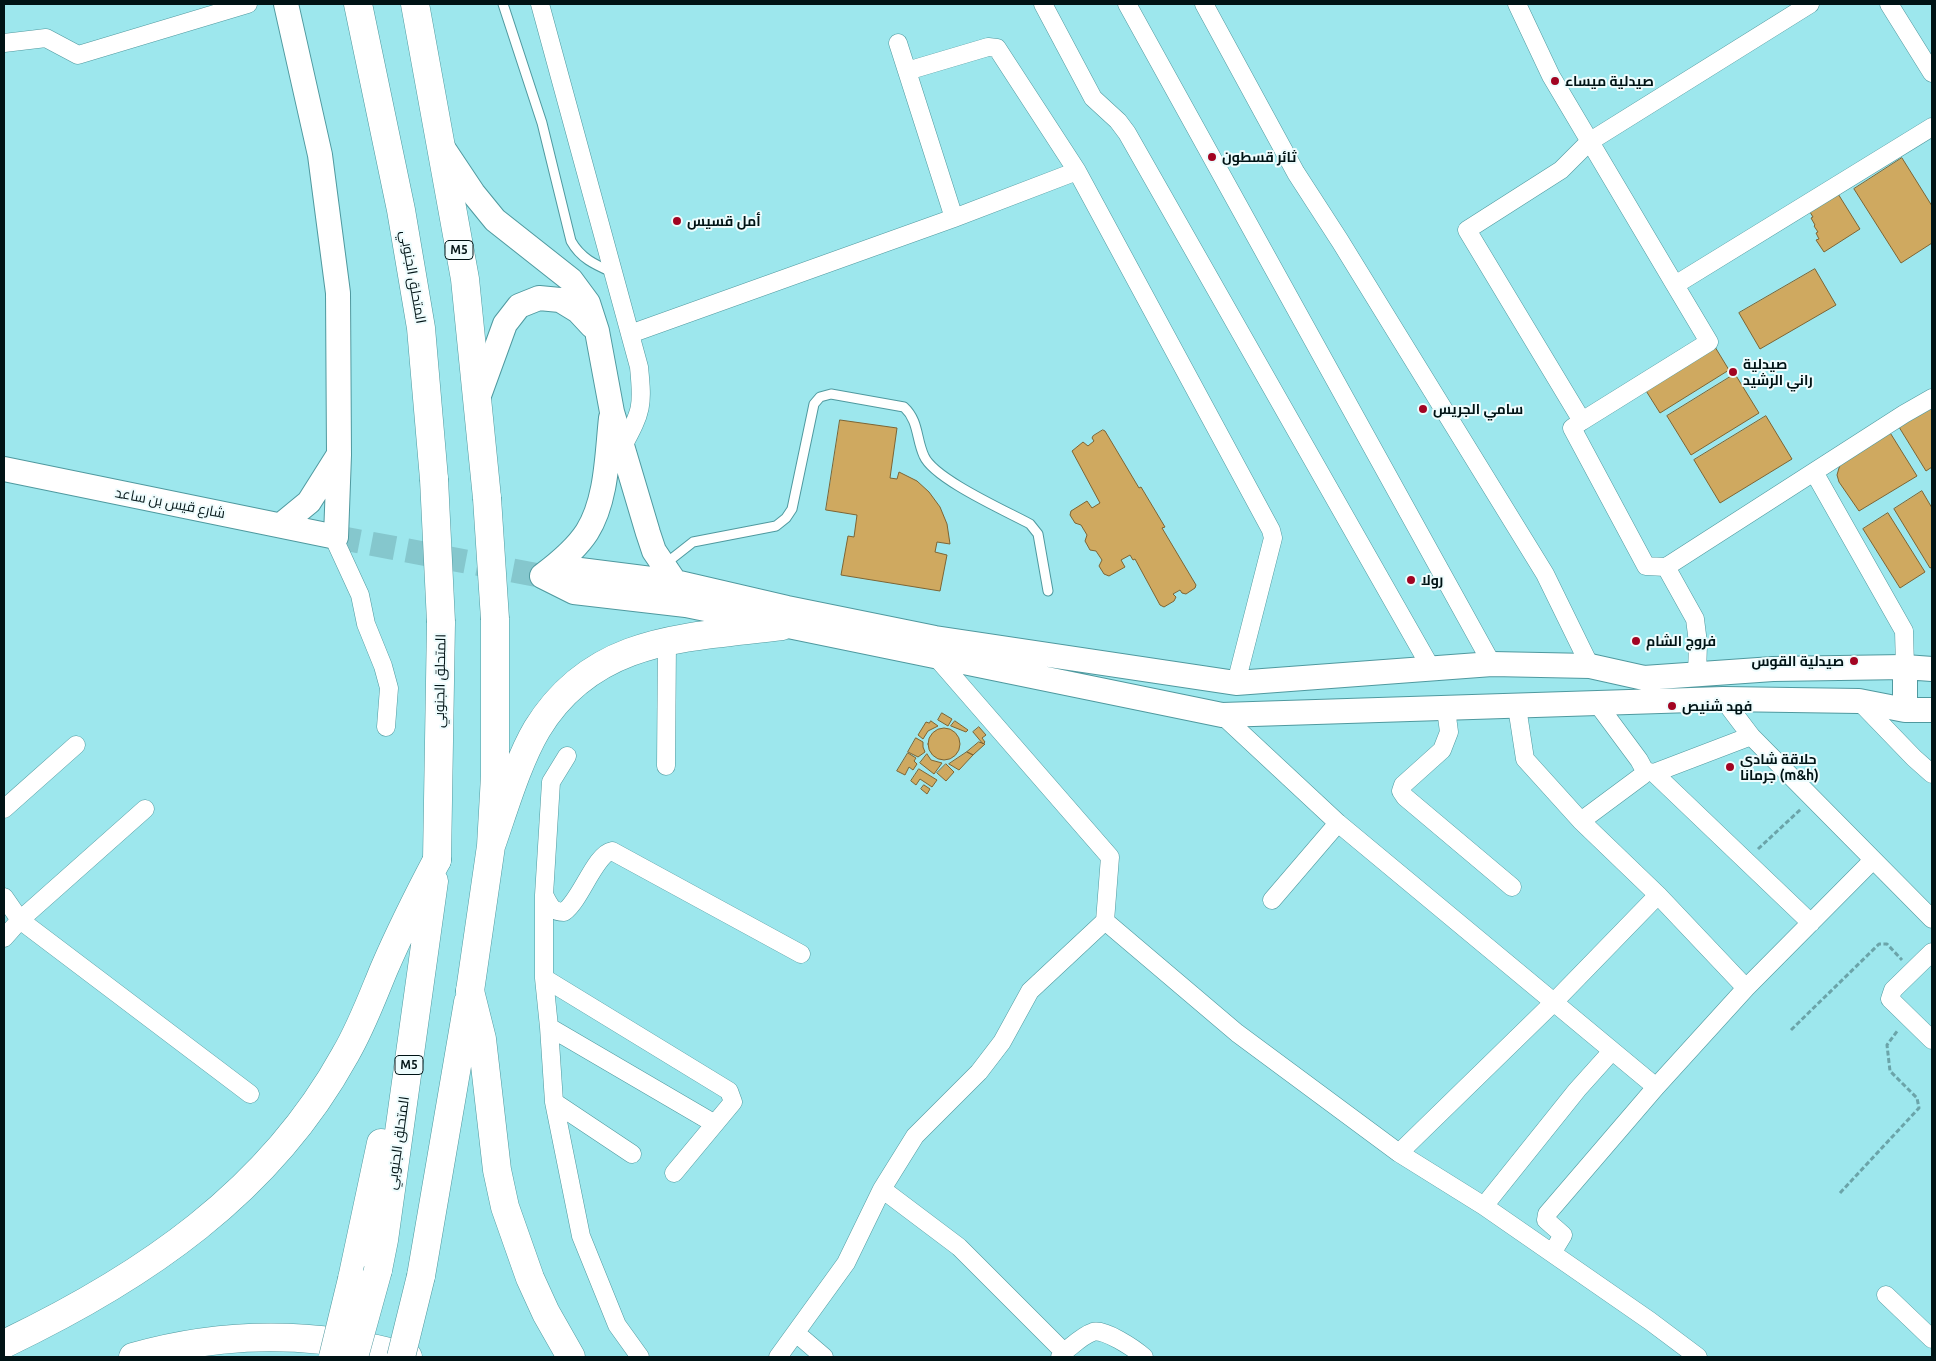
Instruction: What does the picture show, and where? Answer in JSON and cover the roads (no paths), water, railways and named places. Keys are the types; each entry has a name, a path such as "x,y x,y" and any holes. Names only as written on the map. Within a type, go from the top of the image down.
{"highway":[{"path":"338,4 401,210"},
{"name":"المتحلق الجنوبي","path":"354,1357 378,1270 384,1240 437,860 441,622 434,479 421,328 401,210 358,4"},
{"name":"M5","path":"400,1357 421,1276 470,991 491,846 495,776 494,619 487,498 465,279 415,4"},
{"path":"491,846 528,747 550,711 563,696 594,670 629,652 667,641 782,626"},
{"path":"4,1344 78,1307 158,1256 233,1198 261,1171 309,1112 345,1056 369,1007 400,934 437,860"},
{"path":"470,991 482,1039 497,1170 505,1207 530,1278 546,1313 571,1357"},
{"path":"332,1357 352,1279 381,1140 389,1128 401,1121"},
{"path":"133,1357 177,1346 212,1341 281,1337 351,1344 408,1357"}],"main road":[{"path":"286,4 320,155 338,292 339,455 336,537"},
{"path":"440,144 472,194 495,220 575,285 588,303 597,331 612,412 648,533 654,551 669,574"},
{"path":"477,401 505,324 519,306 539,298 560,300 578,311 597,331"},
{"path":"542,576 576,546 587,532 595,516 601,495 612,412"},
{"path":"281,526 309,502 339,455"},
{"name":"شارع قيس بن ساعد","path":"4,469 336,537"},
{"path":"542,576 580,570 669,574 787,608 935,638 1236,683 1492,664 1590,666 1644,678 1773,669 1905,667 1932,669"},
{"path":"542,576 574,592 667,602 1222,715 1446,710 1596,702 1723,700 1859,701 1904,710 1932,710"},
{"path":"1904,710 1905,667"},
{"path":"1294,712 1298,679"}],"street":[{"path":"4,43 46,38 78,55 248,4"},
{"path":"540,4 640,367 641,407 636,423 623,446"},
{"path":"1043,4 1092,98 1118,121 1127,133 1431,668"},
{"path":"1127,4 1492,664"},
{"path":"1204,4 1296,173 1340,241 1545,574 1590,666"},
{"path":"1517,4 1552,76 1589,142 1709,342 1572,428 1646,566 1666,567 1904,414 1932,398"},
{"path":"1582,421 1467,230 1561,170 1589,142 1810,4"},
{"path":"1889,4 1932,73"},
{"path":"898,43 954,218"},
{"path":"907,71 988,47 997,48 1077,171 1271,530 1273,538 1236,683"},
{"path":"1675,285 1932,127"},
{"path":"630,334 954,218 1077,171"},
{"path":"1814,472 1904,632 1905,667"},
{"path":"336,537 337,545 360,595 366,624 383,666 388,688 386,727"},
{"path":"1666,567 1695,619 1698,643 1698,675"},
{"path":"666,766 667,641"},
{"path":"778,1357 846,1263 882,1189 915,1136 979,1072 1002,1042 1030,991 1105,921 1110,857 936,657"},
{"path":"1723,700 1751,736 1932,919"},
{"path":"1859,701 1932,774"},
{"path":"1596,702 1649,772 1811,923"},
{"path":"1517,707 1525,759 1581,821 1658,895 1746,988"},
{"path":"1446,710 1448,732 1442,750 1403,785 1401,791 1405,797 1512,887"},
{"path":"1222,715 1338,824 1656,1087"},
{"path":"1581,821 1643,774 1751,736"},
{"path":"4,809 76,745"},
{"path":"567,756 551,782 544,895 544,978 554,1102 580,1236 617,1325 640,1357"},
{"path":"4,938 20,920 145,808"},
{"path":"1272,900 1338,824"},
{"path":"544,895 551,909 556,912 564,912 576,898 603,854 612,851 801,954"},
{"path":"1552,1253 1563,1235 1546,1220 1547,1214 1656,1087 1746,988 1873,860"},
{"path":"1399,1153 1554,1002 1658,895"},
{"path":"4,897 20,920 250,1094"},
{"path":"1105,921 1237,1033 1399,1153 1484,1206 1650,1321 1698,1357"},
{"path":"1932,952 1893,990 1890,999 1932,1040"},
{"path":"544,978 729,1091 733,1102 674,1173"},
{"path":"549,1027 715,1124"},
{"path":"1484,1206 1577,1090 1612,1051"},
{"path":"554,1102 632,1154"},
{"path":"882,1189 959,1246 1062,1355 1091,1332 1097,1331 1132,1347 1144,1357"},
{"path":"1886,1295 1932,1339"},
{"path":"796,1333 824,1357"}],"lane":[{"path":"503,4 542,123 571,240 582,256 591,263 614,273"},
{"path":"669,574 693,542 776,526 786,518 792,509 814,404 820,397 831,394 904,407 914,420 924,456 932,467 949,480 1030,524 1038,534 1048,591"}],"tunnel":[{"path":"336,537 542,576"}],"place":[{"name":"صيدلية ميساء","path":"1555,81"},
{"name":"ثائر قسطون","path":"1212,157"},
{"name":"أمل قسيس","path":"677,221"},
{"name":"صيدلية راني الرشيد","path":"1733,372"},
{"name":"سامي الجريس","path":"1423,409"},
{"name":"رولا","path":"1411,580"},
{"name":"فروج الشام","path":"1636,641"},
{"name":"صيدلية القوس","path":"1854,661"},
{"name":"فهد شنيص","path":"1672,706"},
{"name":"حلاقة شادي جرمانا (m&h)","path":"1730,767"}]}
